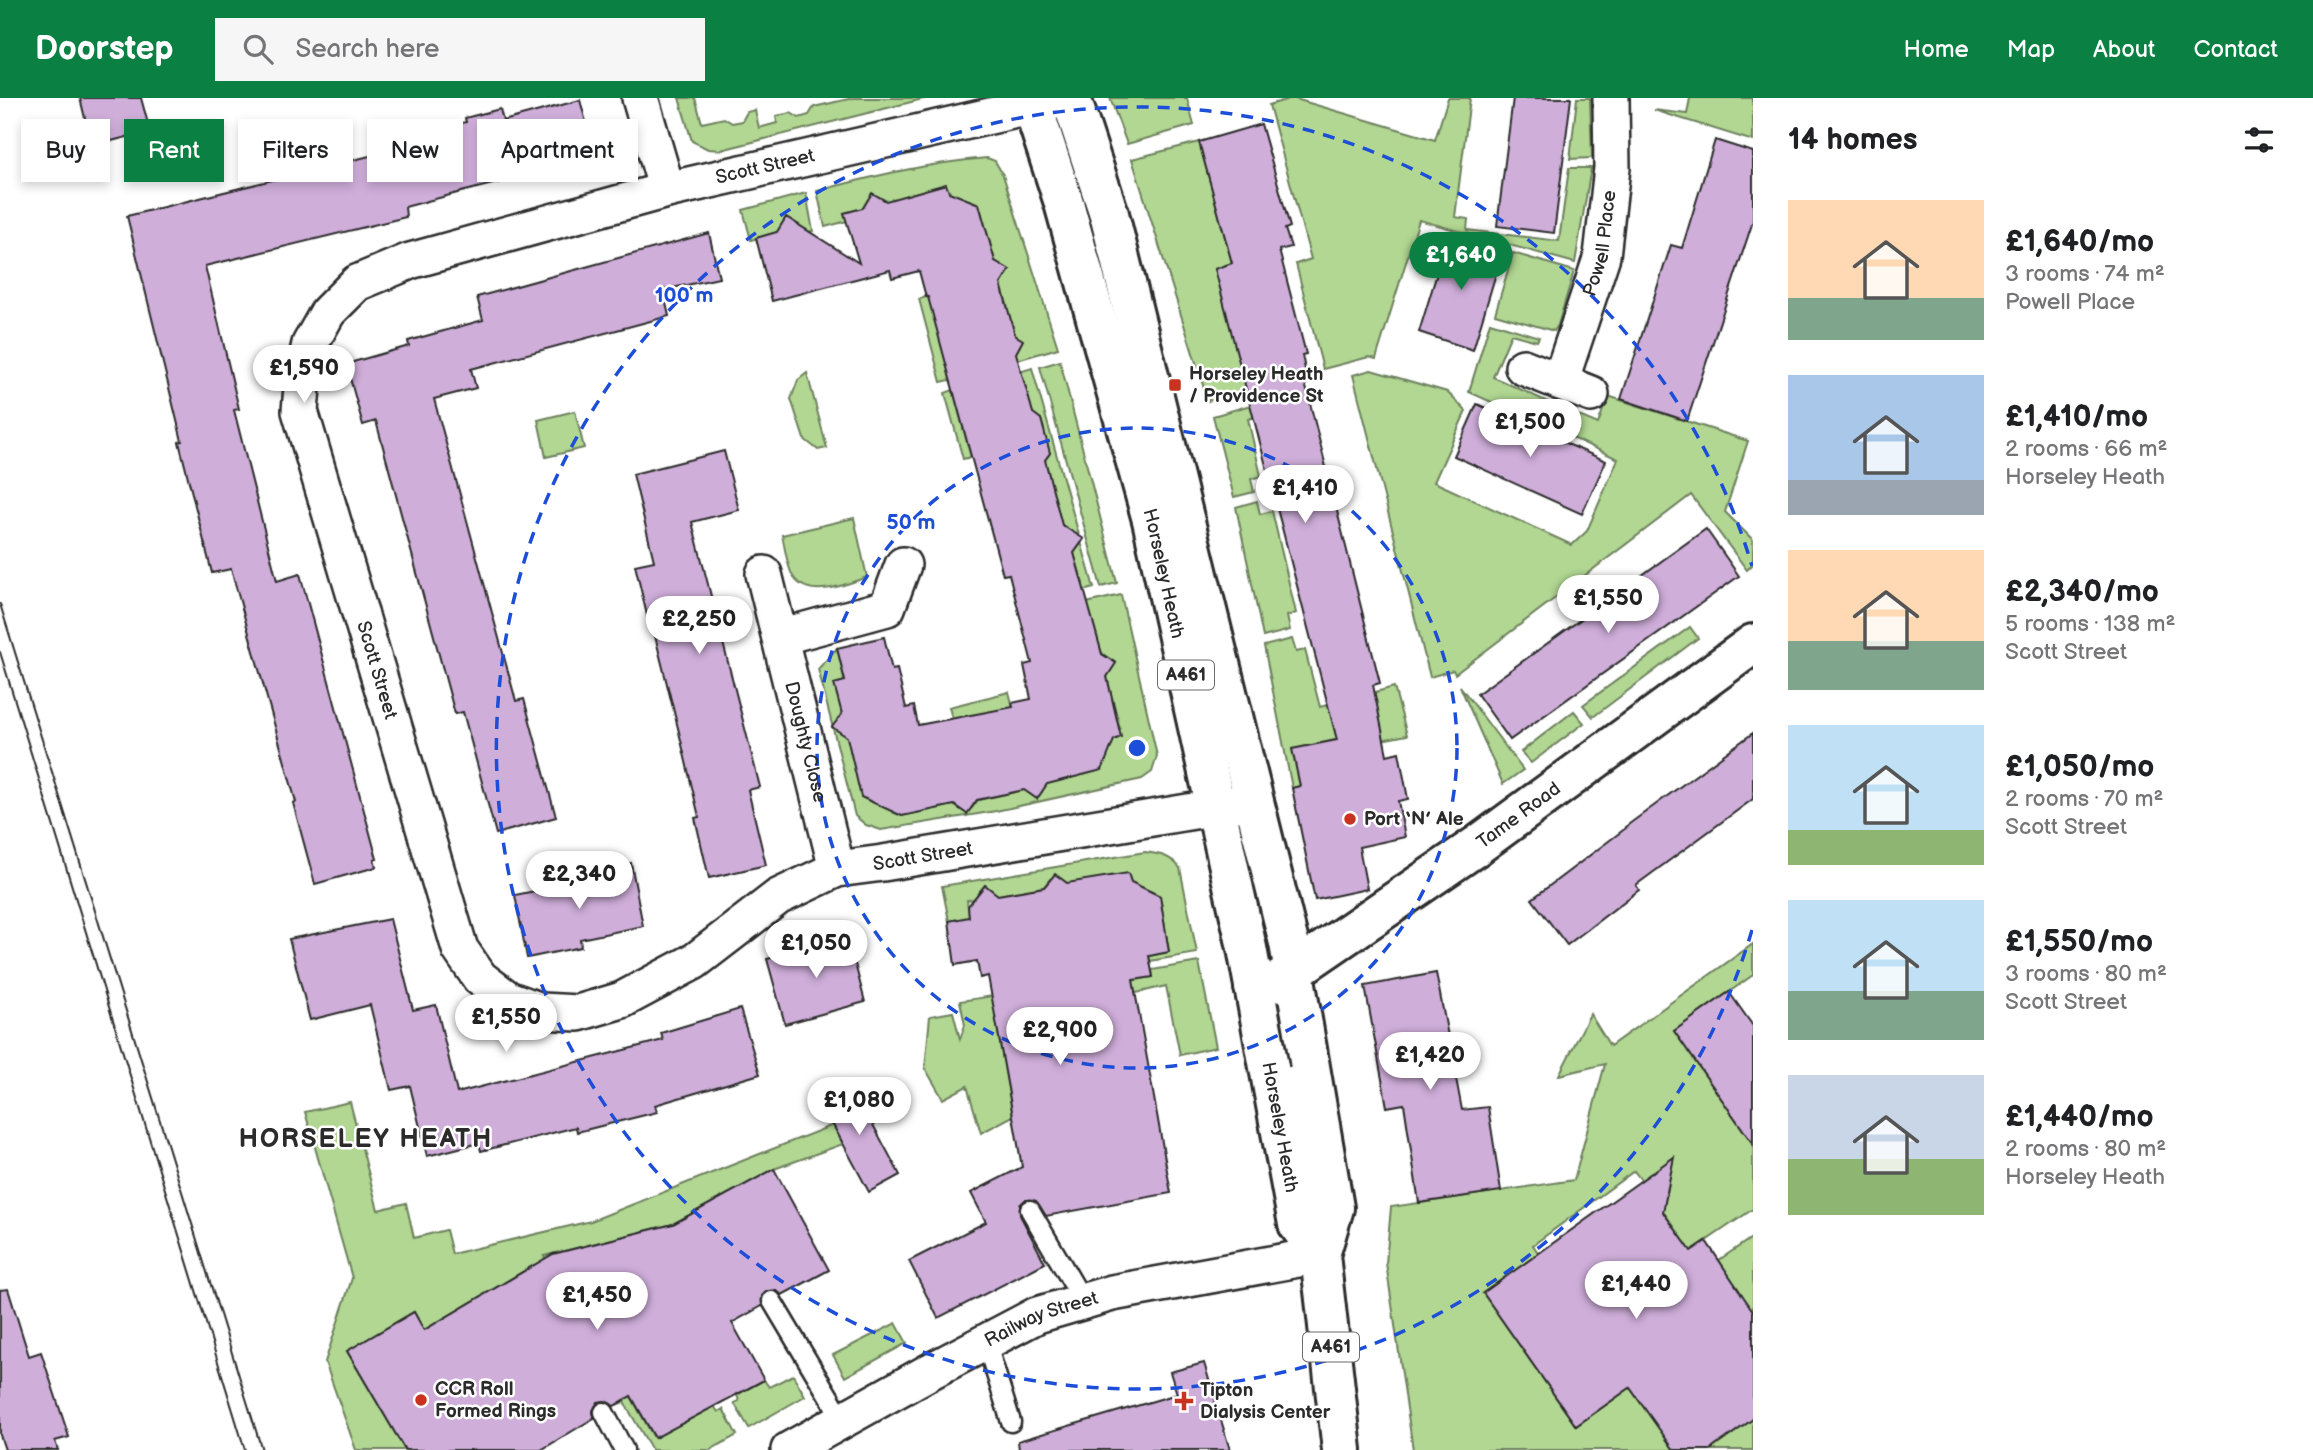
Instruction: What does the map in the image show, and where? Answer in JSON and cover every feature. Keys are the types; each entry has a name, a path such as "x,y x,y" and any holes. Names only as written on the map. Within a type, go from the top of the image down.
{"main road":[{"name":"Horseley Heath","path":"1052,100 1109,214 1239,743 1235,804"},
{"name":"Horseley Heath","path":"1052,100 1063,203 1235,804 1276,980 1335,1208 1320,1255 1342,1450"},
{"name":"Tame Road","path":"1276,980 1478,845 1753,644"},
{"name":"Horseley Heath","path":"1276,980 1298,1224 1320,1255"}],"street":[{"path":"640,98 667,190"},
{"name":"Powell Place","path":"1523,368 1575,388 1602,256 1612,168 1611,98"},
{"name":"Scott Street","path":"1052,100 667,190 410,261 357,283 328,312 310,344 303,375 300,411 460,949 480,978 508,999 541,1011 578,1013 621,1000 695,961 778,897 837,869 1235,804"},
{"path":"780,637 887,608 903,565"},
{"name":"Doughty Close","path":"764,574 837,869"},
{"name":"Railway Street","path":"789,1450 1037,1315 1146,1286 1320,1255"}],"lane":[{"path":"1030,1210 1083,1301"},
{"path":"772,1301 843,1420"},
{"path":"986,1342 1011,1422"},
{"path":"604,1412 624,1450"}],"green space":[{"path":"679,98 695,98 702,123 724,118 732,123 742,121 747,112 755,110 759,128 777,123 776,116 791,113 799,118 809,115 814,107 853,98 927,98 721,150 708,149 692,141"},
{"path":"1110,98 1187,98 1194,125 1127,144"},
{"path":"1292,98 1435,140 1448,98 1470,98 1455,217 1468,219 1467,230 1559,241 1569,168 1591,168 1575,263 1419,220 1376,359 1369,357 1323,369 1296,264 1311,259 1269,105"},
{"path":"1577,98 1590,98 1592,158 1570,159"},
{"path":"1690,98 1753,98 1753,141 1654,110 1687,114"},
{"path":"1199,142 1232,263 1215,269 1248,390 1208,401 1132,159"},
{"path":"987,158 995,161 1003,175 1058,348 1010,362 1020,346 1016,336 1008,331 1008,308 1001,284 1006,276 1003,266 995,261 979,204 970,200 961,203 886,201 878,196 868,199 863,208 845,213 847,221 825,227 817,191 901,171"},
{"path":"806,193 813,231 803,233 800,226 791,220 782,224 777,232 751,240 743,210"},
{"path":"1513,253 1574,271 1554,331 1495,314"},
{"path":"934,295 950,380 941,382 919,299"},
{"path":"1490,322 1539,337 1537,341 1511,334 1493,377 1548,402 1543,413 1532,409 1527,418 1469,392"},
{"path":"1060,361 1117,583 1101,587 1040,367"},
{"path":"1032,368 1094,588 1079,592 1077,585 1083,583 1074,553 1080,545 1077,535 1063,531 1045,460 1050,453 1039,437 1044,429 1041,419 1033,413 1013,374"},
{"path":"1371,370 1447,392 1466,411 1434,482 1572,545 1587,531 1618,459 1562,433 1565,423 1555,419 1560,408 1598,424 1608,396 1748,441 1725,512 1753,540 1753,564 1747,570 1691,495 1455,674 1453,670 1430,677 1353,375"},
{"path":"807,373 827,448 818,450 804,439 791,399 798,380"},
{"path":"1306,389 1309,401 1248,419 1261,476 1251,479 1254,492 1234,497 1213,416"},
{"path":"953,390 971,457 963,459 945,393"},
{"path":"575,411 584,448 546,457 538,420"},
{"path":"1257,501 1260,514 1272,511 1296,613 1287,616 1290,630 1263,637 1236,507"},
{"path":"854,518 867,577 829,588 809,588 801,585 790,569 782,535"},
{"path":"1121,595 1157,756 1152,772 1142,779 996,811 881,830 866,825 855,816 818,669 837,648 845,695 837,721 847,737 862,797 871,802 880,798 889,804 892,812 902,816 954,805 962,810 972,808 978,800 1024,790 1041,793 1047,784 1102,770 1106,760 1107,742 1116,739 1120,729 1107,677 1109,659 1102,653 1082,604"},
{"path":"1690,627 1698,638 1593,717 1583,705"},
{"path":"1292,639 1296,652 1305,650 1320,707 1394,687 1407,735 1376,741 1373,732 1293,749 1300,786 1292,788 1264,646"},
{"path":"1460,686 1523,770 1503,784"},
{"path":"1009,692 1014,711 954,726 949,707"},
{"path":"1574,711 1584,723 1531,763 1521,752"},
{"path":"1145,852 1165,856 1180,868 1197,953 1150,961 1149,956 1169,952 1160,896 1150,891 1141,894 1067,883 1060,878 1050,879 1044,887 998,895 980,891 974,899 967,900 969,917 949,921 942,886"},
{"path":"1753,944 1753,975 1674,1031 1753,1144 1753,1209 1691,1251 1658,1204 1666,1197 1669,1185 1662,1175 1650,1174 1641,1180 1634,1171 1533,1245 1539,1254 1483,1293 1576,1426 1632,1386 1674,1450 1413,1450 1386,1263 1391,1207 1574,1180 1605,1064 1559,1075 1590,1014 1610,1046"},
{"path":"1199,962 1216,1047 1180,1055 1166,986 997,1026 1013,1116 981,1133 967,1086 943,1099 925,1068 930,1016 953,1012 960,1039 965,1025 960,1001 1100,980 1102,986 1153,977 1152,970"},
{"path":"350,1102 378,1210 406,1203 414,1238 446,1230 452,1254 591,1221 833,1125 843,1144 774,1169 673,1224 544,1256 615,1386 623,1382 654,1438 714,1406 718,1412 723,1409 737,1435 710,1450 652,1450 624,1402 616,1405 534,1265 424,1330 413,1312 347,1351 405,1450 356,1450 325,1362 352,1278 305,1112"},
{"path":"1753,1237 1753,1332 1719,1260"},
{"path":"896,1323 907,1343 845,1377 833,1355"},
{"path":"793,1375 805,1396 749,1428 734,1403 739,1401 737,1395 764,1380 769,1387"},
{"path":"1753,1419 1753,1450 1710,1450"}],"building":[{"path":"80,98 141,98 147,119 124,119 124,138 110,141 110,119 85,119"},
{"path":"1513,98 1571,98 1554,233 1497,226"},
{"path":"580,100 585,119 510,119"},
{"path":"500,109 502,119 477,119 477,182 501,182 405,207 406,217 205,266 239,409 234,410 277,581 300,574 377,859 374,859 376,867 315,884 293,803 296,802 231,569 212,573 127,216 265,182 353,182 353,160 367,157 367,182 463,182 465,118"},
{"path":"1261,124 1290,227 1285,229 1291,247 1279,250 1306,354 1302,355 1306,374 1303,375 1380,683 1373,685 1387,755 1399,752 1408,799 1398,801 1405,837 1359,847 1367,889 1315,900 1292,788 1300,786 1292,749 1337,740 1215,269 1232,263 1199,142"},
{"path":"1715,140 1753,152 1753,221 1687,421 1621,399 1671,245 1682,248"},
{"path":"946,184 949,192 979,204 995,261 1010,270 1001,284 1015,335 1023,340 1016,353 1033,413 1041,419 1050,453 1045,460 1062,525 1084,539 1074,553 1102,654 1116,663 1107,677 1121,737 1114,740 1102,770 1047,784 1037,799 1024,790 977,800 967,814 954,805 902,816 861,797 847,737 832,727 842,714 834,684 845,681 837,648 884,637 892,670 897,669 906,708 914,706 918,725 1013,707 1012,703 1031,699 1024,665 1032,663 1009,574 1003,575 919,271 892,278 890,270 772,301 756,238 777,232 786,217 859,263 844,213 863,208 872,193 886,201"},
{"path":"709,233 719,278 663,290 669,316 471,369 476,388 434,399 516,701 524,699 556,817 496,834 463,712 455,714 376,421 363,425 346,364 409,346 408,341 483,320 477,297"},
{"path":"1449,234 1503,250 1473,350 1419,332"},
{"path":"1477,404 1606,461 1582,514 1454,456"},
{"path":"724,451 739,510 692,522 760,787 748,790 766,865 709,878 695,818 699,817 679,732 635,565 654,561 633,474"},
{"path":"1706,529 1739,576 1510,740 1477,694"},
{"path":"1753,733 1753,799 1636,885 1639,890 1567,945 1532,899"},
{"path":"631,863 643,926 580,939 581,947 527,958 515,895 579,882 577,874"},
{"path":"1128,873 1131,882 1160,896 1169,952 1149,956 1153,977 1133,980 1171,1193 1046,1216 1036,1201 1025,1200 1020,1205 1020,1215 1045,1263 938,1318 909,1261 986,1222 971,1193 1022,1167 988,976 980,978 977,961 955,965 949,921 969,917 968,906 985,885 998,895 1044,887 1055,874 1067,883"},
{"path":"390,919 413,1010 436,1005 457,1093 663,1040 661,1033 740,1009 760,1074 655,1105 657,1112 577,1132 576,1127 481,1151 479,1143 427,1156 410,1086 391,1090 370,1005 310,1020 289,939"},
{"path":"848,937 865,1002 785,1024 767,959"},
{"path":"1436,973 1462,1110 1488,1107 1501,1191 1419,1203 1404,1104 1387,1107 1365,986"},
{"path":"1729,992 1753,1026 1753,1144 1674,1031"},
{"path":"850,1082 900,1175 869,1192 819,1099"},
{"path":"1674,1157 1663,1212 1691,1251 1706,1241 1753,1311 1753,1419 1710,1450 1674,1450 1630,1388 1576,1426 1483,1293"},
{"path":"774,1169 829,1270 782,1295 777,1291 767,1291 762,1296 762,1306 732,1323 764,1380 655,1438 631,1396 614,1406 605,1401 598,1402 593,1411 594,1418 541,1450 405,1450 347,1351 414,1312 424,1330 553,1254 673,1224"},
{"path":"8,1289 29,1356 41,1352 69,1437 55,1441 58,1450 5,1450 0,1435 0,1290"},
{"name":"Tipton Dialysis Center","path":"1204,1363 1230,1450 1019,1450 1018,1441 1177,1394 1170,1372"}],"tram line":[{"path":"0,604 262,1450"},
{"path":"0,652 245,1450"}],"place":[{"name":"Horseley Heath / Providence St","path":"1175,385"},
{"name":"Port ‘N’ Ale","path":"1350,819"},
{"name":"CCR Roll Formed Rings","path":"421,1400"},
{"name":"Tipton Dialysis Center","path":"1184,1401"}],"district":[{"name":"HORSELEY HEATH","path":"366,1139"}]}
